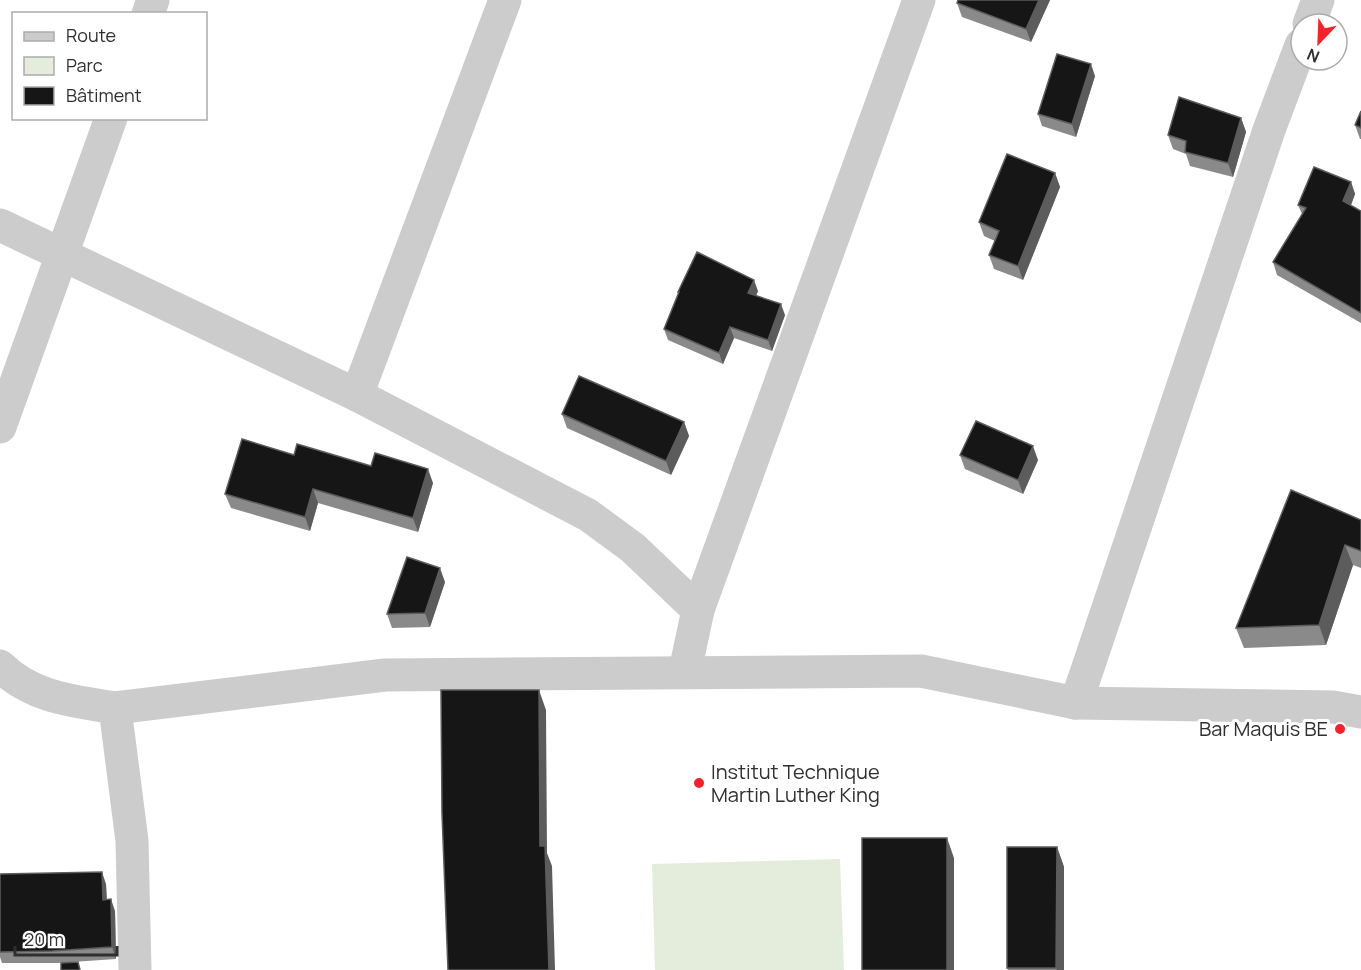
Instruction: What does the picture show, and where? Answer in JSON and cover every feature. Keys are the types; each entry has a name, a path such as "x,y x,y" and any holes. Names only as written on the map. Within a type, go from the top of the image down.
{"street":[{"path":"357,395 505,0"},
{"path":"685,671 698,610 920,0"},
{"path":"1076,703 1269,130 1291,72"},
{"path":"0,427 110,120"},
{"path":"0,225 63,253 357,395 588,515 633,548 698,610"},
{"path":"0,666 11,677 50,697 115,708 385,675 921,670 1076,703 1333,707 1361,712"},
{"path":"115,708 132,841 135,970"}],"green space":[{"path":"840,859 844,970 655,970 652,864"}],"building":[{"path":"958,0 1039,0 1026,29 957,3"},
{"path":"1057,54 1091,64 1072,124 1038,114"},
{"path":"1179,97 1241,118 1228,163 1185,152 1186,141 1168,135"},
{"path":"1361,111 1361,128 1355,125"},
{"path":"1007,154 1055,173 1018,266 989,255 999,231 979,222"},
{"path":"1314,167 1351,182 1343,201 1361,211 1361,313 1273,262 1306,208 1298,205"},
{"path":"697,252 754,280 748,293 781,304 768,340 730,327 719,353 664,329"},
{"path":"579,376 684,422 666,461 562,414"},
{"path":"976,421 1033,446 1018,480 960,455"},
{"path":"242,439 294,455 297,444 371,466 375,453 428,469 413,518 313,489 305,517 225,494"},
{"path":"1291,490 1361,520 1361,551 1345,545 1319,625 1236,628"},
{"path":"407,557 440,568 425,613 387,614"},
{"path":"441,690 539,690 540,846 545,846 549,970 448,970 442,813"},
{"path":"862,838 947,838 947,970 862,970"},
{"path":"1007,847 1057,847 1056,968 1007,968"},
{"path":"102,872 103,900 111,899 112,947 0,952 0,874"},
{"path":"78,962 80,970 61,970 61,963"}],"place":[{"name":"Bar Maquis BE","path":"1340,729"},
{"name":"Institut Technique Martin Luther King","path":"699,783"}]}
